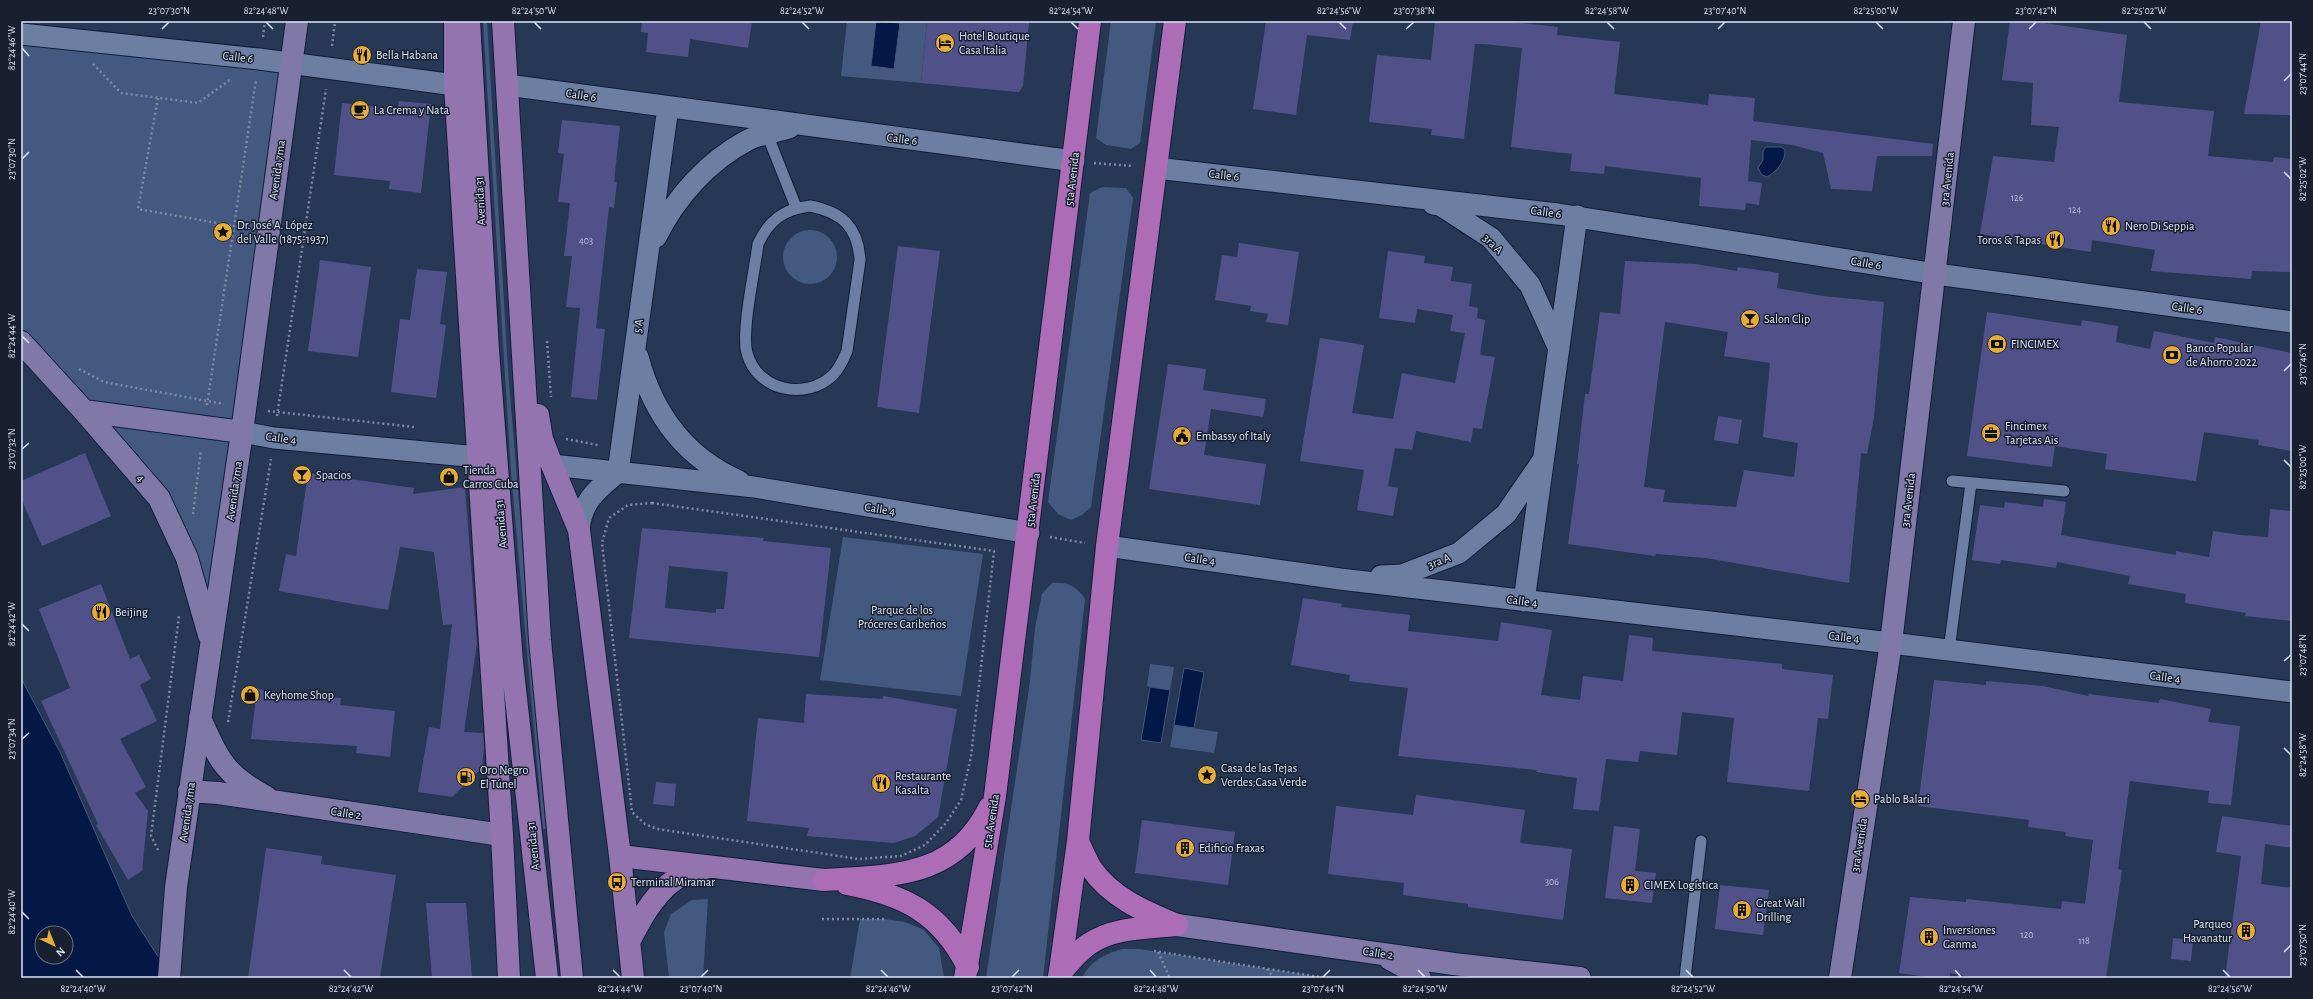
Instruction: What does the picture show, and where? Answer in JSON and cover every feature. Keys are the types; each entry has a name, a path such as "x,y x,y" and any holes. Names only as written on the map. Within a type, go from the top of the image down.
{"highway":[{"name":"5ta Avenida","path":"966,973 995,796 1029,533 1090,21"},
{"path":"1059,976 1078,841 1107,546 1175,21"},
{"path":"824,880 910,872 942,859 963,845 979,828 995,796"},
{"path":"1078,841 1091,868 1102,882 1137,908 1177,925"},
{"path":"824,880 875,891 908,902 936,921 956,944 966,973"},
{"path":"1059,976 1089,944 1104,936 1121,931 1177,925"}],"main road":[{"path":"455,21 455,85 502,835 509,978"},
{"name":"Avenida 31","path":"469,21 488,350 512,654 547,978"},
{"path":"503,21 540,640 572,978"},
{"path":"522,333 542,439 579,530 620,856 633,978"},
{"path":"620,856 824,880"},
{"path":"629,942 642,916 665,887 685,873 711,866"}],"street":[{"name":"Avenida 7ma","path":"170,970 176,887 242,432 297,21"},
{"name":"3ra Avenida","path":"1840,978 1891,643 1936,274 1964,21"},
{"name":"Calle 6","path":"21,34 260,60 455,85"},
{"name":"Calle 6","path":"507,85 797,126 1074,161"},
{"name":"5 A","path":"618,472 668,107"},
{"name":"Calle 6","path":"649,252 668,214 701,173 748,140 797,126"},
{"name":"Calle 6","path":"1156,168 1576,216 1936,274 2292,322"},
{"name":"3ra A","path":"1382,193 1440,205 1491,238 1530,285 1560,349"},
{"name":"3ra A","path":"1524,601 1560,349 1576,216"},
{"name":"4","path":"21,342 84,411 159,498 187,558 212,643"},
{"name":"Calle 4","path":"635,346 645,384 666,423 693,454 721,473 754,488"},
{"name":"Calle 4","path":"84,411 204,426 274,438 478,457"},
{"name":"3ra A","path":"1340,579 1402,575 1459,553 1506,514 1544,460"},
{"name":"Calle 4","path":"552,465 754,488 1029,533"},
{"path":"579,530 581,514 594,492 618,472"},
{"name":"Calle 4","path":"1107,546 1340,579 1891,643 2292,692"},
{"path":"200,718 221,763 244,785 278,803"},
{"name":"Calle 2","path":"189,791 502,835"},
{"name":"Calle 2","path":"1177,925 1372,952 1453,971 1580,978"},
{"path":"1372,952 1396,962 1420,978"}],"lane":[{"path":"767,134 796,207"},
{"path":"810,206 836,214 846,222 854,234 859,247 860,260 846,351 841,364 823,383 811,388 797,390 784,389 760,377 749,360 744,341 758,244 772,220 784,212 796,207 810,206"},
{"path":"1952,482 2064,491"},
{"path":"1949,650 1971,483"},
{"path":"1685,978 1701,840"}],"path":[{"path":"192,519 204,426 265,21"},
{"path":"228,724 278,412 335,21"},
{"path":"68,39 121,93 198,103 260,60"},
{"path":"158,98 138,209 234,226"},
{"path":"1074,161 1156,168"},
{"path":"546,334 552,405"},
{"path":"79,369 104,382 208,402 278,412 416,427"},
{"path":"562,438 598,446"},
{"path":"652,503 994,552 971,757 961,800 946,823 925,845 901,856 859,858 657,829 645,824 632,812 602,543 609,518 628,505 652,503"},
{"path":"1029,533 1107,546"},
{"path":"160,855 151,836 180,612"},
{"path":"822,919 891,920"},
{"path":"1152,951 1326,978"},
{"path":"1158,952 1170,978"},
{"path":"1267,969 1274,978"}],"green space":[{"path":"483,21 487,21 508,370 546,829 543,829 511,472"},
{"path":"847,21 927,21 921,83 841,76"},
{"path":"1111,21 1156,21 1140,143 1131,149 1106,145 1096,138"},
{"path":"21,34 292,64 212,643 159,498 21,342"},
{"path":"1102,187 1126,188 1133,198 1091,507 1082,515 1071,520 1058,514 1048,502 1090,193"},
{"path":"810,230 820,232 829,238 835,247 837,257 835,267 829,276 820,282 810,284 800,282 791,276 785,267 783,257 785,247 791,238 800,232"},
{"name":"Parque de los Próceres Caribeños","path":"843,537 983,554 961,696 820,680"},
{"path":"1052,583 1067,584 1075,588 1085,599 1043,978 986,978 1030,681 1035,628 1042,594"},
{"path":"1150,664 1174,667 1170,690 1147,686"},
{"path":"1174,725 1218,732 1214,753 1170,747"},
{"path":"708,899 703,977 717,978 669,978 664,932 671,914 692,900"},
{"path":"860,919 884,919 905,922 924,930 939,948 944,978 850,978"},
{"path":"1122,949 1139,949 1326,978 1082,978 1089,967 1099,959"}],"shaded area":[{"path":"876,21 900,23 894,69 871,66"},
{"path":"1766,147 1781,147 1785,150 1784,158 1780,166 1767,177 1762,175 1758,168 1763,160 1763,151"},
{"path":"1184,668 1204,672 1194,728 1174,725"},
{"path":"21,678 60,752 132,916 157,955 185,978 21,978"},
{"path":"1150,687 1170,690 1161,743 1141,740"}],"building":[{"path":"642,21 752,21 748,48 690,39 688,57 646,52 648,33 641,32"},
{"path":"927,21 1029,22 1023,86 1019,92 921,83"},
{"path":"1266,21 1353,21 1350,40 1307,35 1296,115 1253,109"},
{"path":"1435,21 1503,21 1558,27 1557,35 1620,42 1614,94 1708,105 1709,94 1755,98 1753,121 1933,144 1932,156 1877,156 1872,191 1831,189 1823,153 1792,145 1751,140 1748,181 1762,183 1759,205 1746,203 1745,210 1699,206 1701,178 1605,166 1604,174 1570,171 1572,154 1511,147 1522,48 1484,44 1475,44 1464,139 1431,135 1432,129 1369,122 1377,55 1431,60"},
{"path":"2010,21 2031,21 2127,35 2119,102 2214,111 2208,156 2273,162 2274,157 2292,159 2292,272 2252,271 2251,279 2151,271 2155,250 2092,240 2091,252 1980,234 1993,156 2054,162 2059,127 2031,125 2033,83 2002,80"},
{"path":"2261,21 2292,21 2292,115 2244,114"},
{"path":"399,101 431,104 421,193 389,189 390,181 334,175 342,103 398,109"},
{"path":"562,120 620,126 614,182 617,182 614,208 609,207 596,328 605,329 597,400 571,397 580,308 566,307 572,256 564,256 570,203 558,202 564,154 558,153"},
{"path":"1239,243 1299,252 1288,325 1266,322 1268,314 1250,311 1251,306 1215,300 1222,255 1237,257"},
{"path":"898,246 940,251 919,413 877,407"},
{"path":"1388,251 1425,256 1424,263 1453,267 1451,281 1472,284 1469,306 1478,308 1477,318 1485,320 1480,355 1495,357 1482,429 1473,428 1471,442 1416,431 1412,450 1395,448 1388,486 1398,488 1393,516 1357,510 1364,470 1300,461 1320,338 1364,345 1352,413 1393,419 1402,373 1455,383 1465,333 1450,331 1453,315 1417,309 1415,323 1379,318"},
{"path":"320,260 371,267 358,357 308,351"},
{"path":"1625,261 1696,264 1737,271 1738,267 1779,273 1777,288 1823,296 1884,302 1874,417 1867,454 1861,453 1849,583 1706,558 1656,554 1655,556 1568,544 1579,464 1577,464 1585,394 1589,394 1600,312 1620,314","holes":["1665,322 1728,332 1724,356 1770,363 1763,437 1798,443 1794,477 1744,470 1736,507 1663,502 1665,490 1644,487"]},
{"path":"417,269 447,272 440,324 446,325 436,398 391,392 400,319 410,320"},
{"path":"1987,312 2081,326 2082,320 2118,326 2116,342 2150,349 2154,331 2214,343 2215,337 2292,353 2292,451 2258,445 2259,440 2204,432 2196,481 2105,469 2107,454 2055,446 2052,467 1967,456"},
{"name":"Embassy of Italy","path":"1168,364 1206,369 1203,390 1266,399 1263,417 1211,409 1204,455 1266,464 1260,505 1149,489"},
{"path":"1718,416 1742,420 1738,444 1714,440"},
{"path":"85,453 111,516 42,546 21,498 21,481"},
{"path":"308,473 414,488 413,494 465,487 477,643 464,732 483,733 484,747 482,768 452,797 418,792 429,727 440,729 452,624 443,625 434,552 400,547 388,610 279,591 286,554 296,556"},
{"path":"2044,499 2066,502 2061,535 2176,555 2176,551 2209,557 2213,531 2268,537 2270,509 2292,511 2292,621 2245,616 2246,613 2185,603 2186,594 2128,584 2130,576 2057,562 2056,568 2001,560 2000,564 1972,560 1980,505 2004,508 2005,502 2043,507"},
{"path":"642,528 764,538 763,541 831,548 819,657 629,638","holes":["669,566 728,572 724,609 716,609 716,613 665,608"]},
{"path":"101,584 130,659 139,655 151,679 140,685 157,721 120,739 146,787 135,793 148,811 142,871 128,880 96,825 98,824 41,701 70,688 39,609"},
{"path":"1303,598 1342,604 1341,607 1410,615 1408,631 1498,641 1501,622 1552,630 1541,695 1580,700 1583,676 1623,681 1629,635 1653,638 1652,651 1782,664 1782,669 1833,675 1828,719 1818,718 1809,791 1727,782 1734,718 1682,712 1677,755 1640,751 1638,762 1606,759 1599,811 1573,809 1577,778 1536,772 1537,770 1398,756 1408,688 1349,681 1350,675 1291,665"},
{"path":"1934,680 1986,685 1986,681 2043,686 2088,696 2089,694 2159,703 2160,699 2211,709 2208,722 2240,726 2231,805 2208,803 2209,791 2130,781 2118,869 2122,870 2106,978 1976,978 1950,973 1950,978 1935,978 1899,973 1910,897 1966,902 1966,899 2061,909 2062,901 2085,904 2093,840 2065,836 2066,832 2028,827 2029,820 1918,806"},
{"path":"257,689 289,693 288,695 341,698 340,705 395,711 390,757 356,753 357,746 251,739"},
{"name":"Restaurante Kasalta","path":"806,694 883,699 883,696 957,709 938,817 915,836 894,843 807,836 809,828 747,821 758,718 804,723"},
{"path":"656,782 676,784 674,806 653,804"},
{"path":"1416,795 1525,810 1520,843 1572,849 1563,920 1468,907 1468,904 1403,895 1404,883 1328,874 1336,806 1413,815"},
{"path":"2222,816 2292,826 2292,848 2265,844 2261,884 2292,888 2292,978 2225,978 2241,856 2216,852"},
{"name":"Edificio Fraxas","path":"1142,820 1235,832 1228,885 1135,873"},
{"path":"1614,826 1640,829 1635,871 1656,873 1652,903 1605,898"},
{"path":"266,848 322,856 321,864 396,875 380,978 248,978"},
{"name":"Great Wall Drilling","path":"1720,885 1769,890 1763,935 1715,929"},
{"path":"426,903 466,903 472,978 432,978"},
{"path":"2173,938 2193,940 2191,961 2171,959"}],"place":[{"name":"Hotel Boutique Casa Italia","path":"945,43"},
{"name":"Bella Habana","path":"362,55"},
{"name":"La Crema y Nata","path":"360,110"},
{"name":"Nero Di Seppia","path":"2111,226"},
{"name":"Dr. José A. López del Valle (1875-1937)","path":"223,232"},
{"name":"Toros & Tapas","path":"2055,240"},
{"name":"Salon Clip","path":"1750,319"},
{"name":"FINCIMEX","path":"1997,344"},
{"name":"Banco Popular de Ahorro 2022","path":"2172,355"},
{"name":"Fincimex Tarjetas Ais","path":"1991,433"},
{"name":"Embassy of Italy","path":"1182,436"},
{"name":"Spacios","path":"302,475"},
{"name":"Tienda Carros Cuba","path":"449,477"},
{"name":"Beijing","path":"101,612"},
{"name":"Keyhome Shop","path":"250,695"},
{"name":"Casa de las Tejas Verdes;Casa Verde","path":"1207,775"},
{"name":"Oro Negro El Túnel","path":"466,777"},
{"name":"Restaurante Kasalta","path":"881,783"},
{"name":"Pablo Balari","path":"1860,799"},
{"name":"Edificio Fraxas","path":"1185,848"},
{"name":"Terminal Miramar","path":"617,882"},
{"name":"CIMEX Logística","path":"1630,885"},
{"name":"Great Wall Drilling","path":"1742,910"},
{"name":"Parqueo Havanatur","path":"2246,931"},
{"name":"Inversiones Ganma","path":"1929,937"}]}
